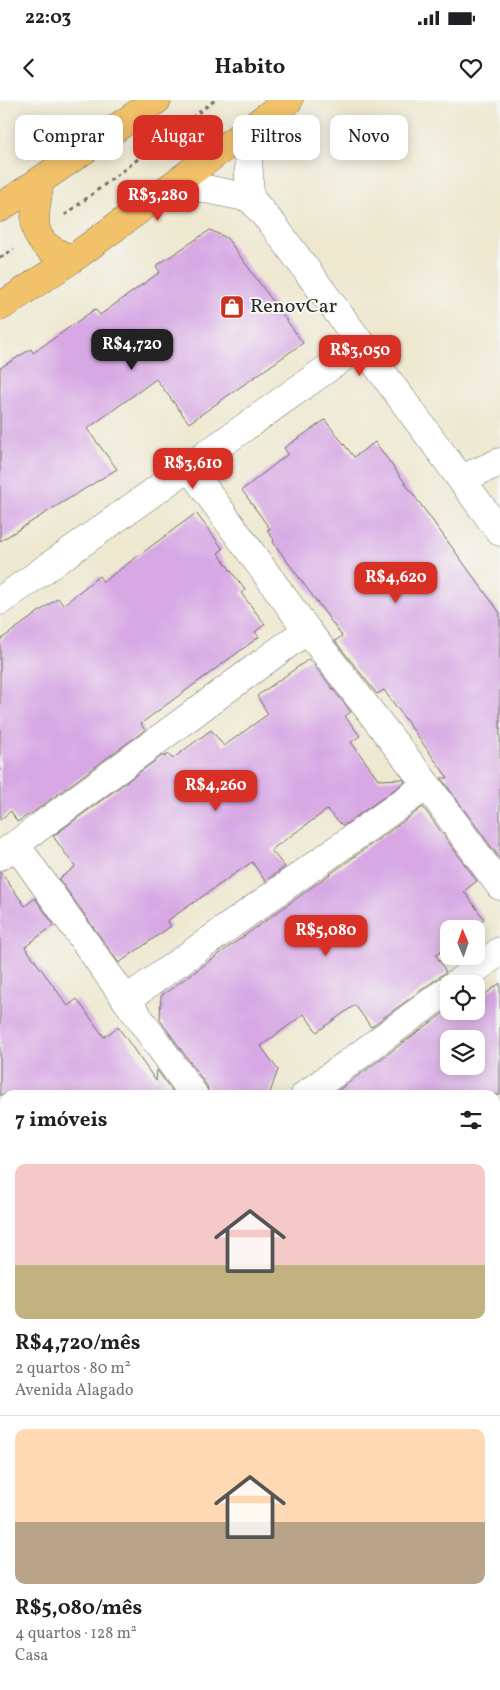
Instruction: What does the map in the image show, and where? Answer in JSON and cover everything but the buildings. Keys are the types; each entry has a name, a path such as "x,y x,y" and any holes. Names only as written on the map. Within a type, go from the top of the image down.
{"main road":[{"path":"0,208 157,100"},
{"path":"269,115 289,100"},
{"path":"0,307 72,259 233,142"},
{"path":"40,181 34,222 38,236 45,246 72,259"}],"street":[{"path":"248,160 250,198"},
{"path":"177,183 250,198 274,226 500,532"},
{"path":"0,601 362,344"},
{"path":"461,479 500,462"},
{"path":"189,467 307,630 428,786 500,886"},
{"path":"190,1090 126,1000 8,850 307,630"},
{"path":"126,1000 428,786"},
{"path":"468,975 500,952"},
{"path":"312,1090 440,996"}],"path":[{"path":"0,258 38,236 215,100"}],"place":[{"name":"RenovCar","path":"232,307"}]}
